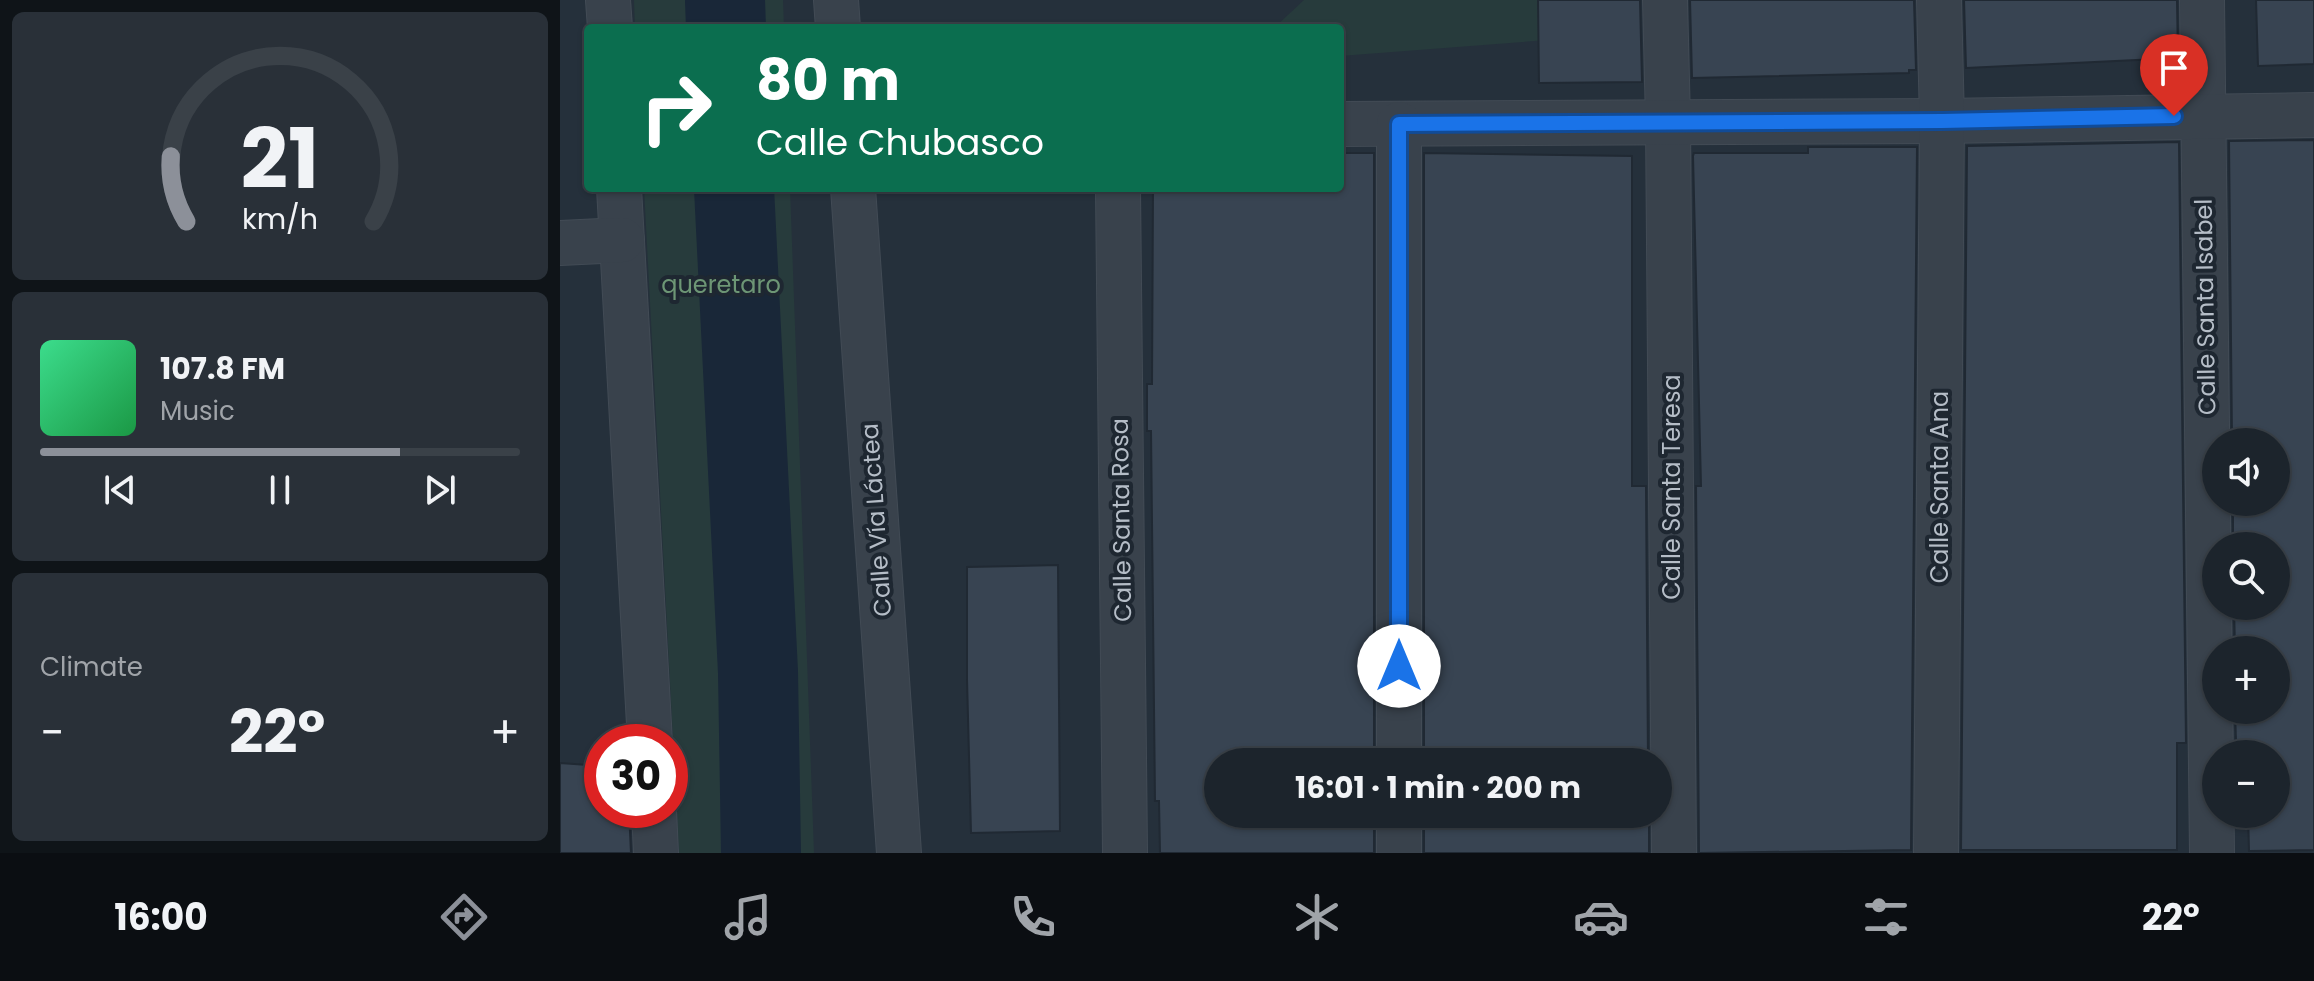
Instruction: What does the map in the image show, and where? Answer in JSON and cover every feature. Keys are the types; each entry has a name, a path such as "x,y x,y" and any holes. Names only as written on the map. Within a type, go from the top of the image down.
{"street":[{"path":"608,0 610,24"},
{"path":"836,0 838,24"},
{"name":"Calle Santa Teresa","path":"1665,0 1674,853"},
{"name":"Calle Santa Ana","path":"1936,853 1942,121 1939,0"},
{"name":"Calle Santa Isabel","path":"2202,0 2212,853"},
{"path":"1344,124 1942,121 2314,115"},
{"path":"1399,124 1399,748"},
{"path":"619,192 649,724"},
{"name":"Calle Vía Láctea","path":"853,192 899,853"},
{"name":"Calle Santa Rosa","path":"1118,192 1125,853"},
{"path":"560,243 622,240"},
{"path":"655,828 656,853"},
{"path":"1399,828 1399,853"}],"green space":[{"path":"634,0 783,0 784,24 635,24"},
{"path":"1304,0 1573,0 1573,38 1344,56 1344,24 1278,24"},
{"name":"queretaro","path":"644,192 790,192 814,853 679,853 678,828 688,828 688,724 672,724"}],"building":[{"path":"1538,0 1640,0 1642,82 1539,83"},
{"path":"1690,0 1914,0 1916,70 1909,70 1909,73 1692,78"},
{"path":"1964,0 2177,0 2178,58 1966,68"},
{"path":"2256,0 2314,0 2314,64 2258,66"},
{"path":"2314,140 2314,850 2249,851 2248,828 2290,828 2290,740 2236,740 2235,724 2290,724 2290,636 2235,636 2234,620 2290,620 2290,532 2233,532 2233,516 2290,516 2290,428 2232,428 2229,141"},
{"path":"2179,142 2186,743 2177,743 2177,850 1961,850 1967,146"},
{"path":"1808,147 1917,147 1911,850 1699,853 1696,486 1701,486 1693,156 1694,153 1808,153"},
{"path":"1344,153 1374,153 1374,748 1204,748 1204,828 1374,828 1374,853 1160,853 1159,801 1155,801 1151,431 1147,431 1147,384 1152,384 1153,192 1344,192"},
{"path":"1424,153 1632,156 1632,486 1646,486 1648,748 1424,748"},
{"path":"1058,565 1060,831 971,833 967,567"},
{"path":"560,763 584,765 584,828 630,828 631,853 560,853"},
{"path":"1424,828 1649,828 1649,853 1424,853"}],"waterway":[{"path":"725,0 726,24"},
{"path":"734,192 758,672 761,853"}],"route":[{"path":"1399,666 1399,124 1942,121 2174,116"}]}
